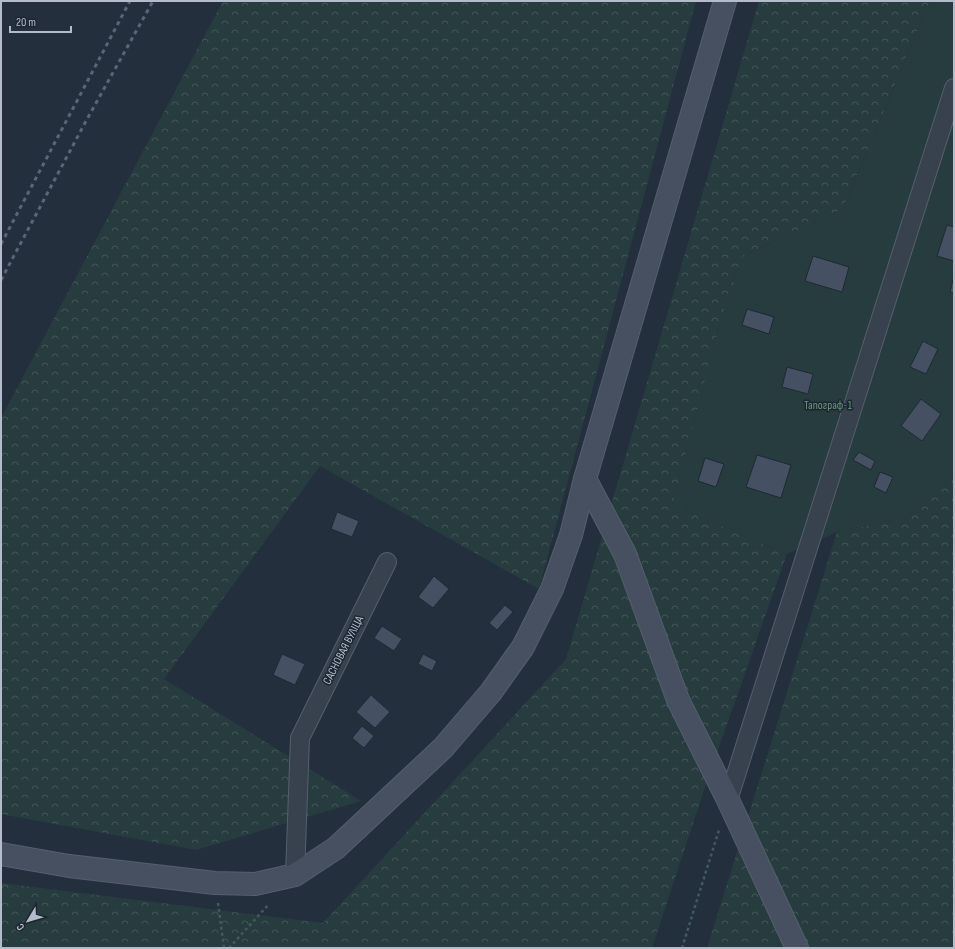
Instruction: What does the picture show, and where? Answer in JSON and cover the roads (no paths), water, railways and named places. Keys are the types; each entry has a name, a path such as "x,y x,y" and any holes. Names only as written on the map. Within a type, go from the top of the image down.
{"street":[{"path":"1,854 69,866 216,883 255,884 295,875 336,848 443,748 491,692 523,647 552,589 571,535 585,479 725,1"},
{"path":"728,800 954,88"},
{"path":"585,479 625,554 678,700 728,800 797,948"},
{"name":"САСНОВАЯ ВУЛІЦА","path":"295,875 300,738 387,562"}],"railway":[{"path":"1,244 130,1"},
{"path":"1,280 86,121 153,1"}],"park label":[{"name":"Тапограф-1","path":"828,405"}]}
